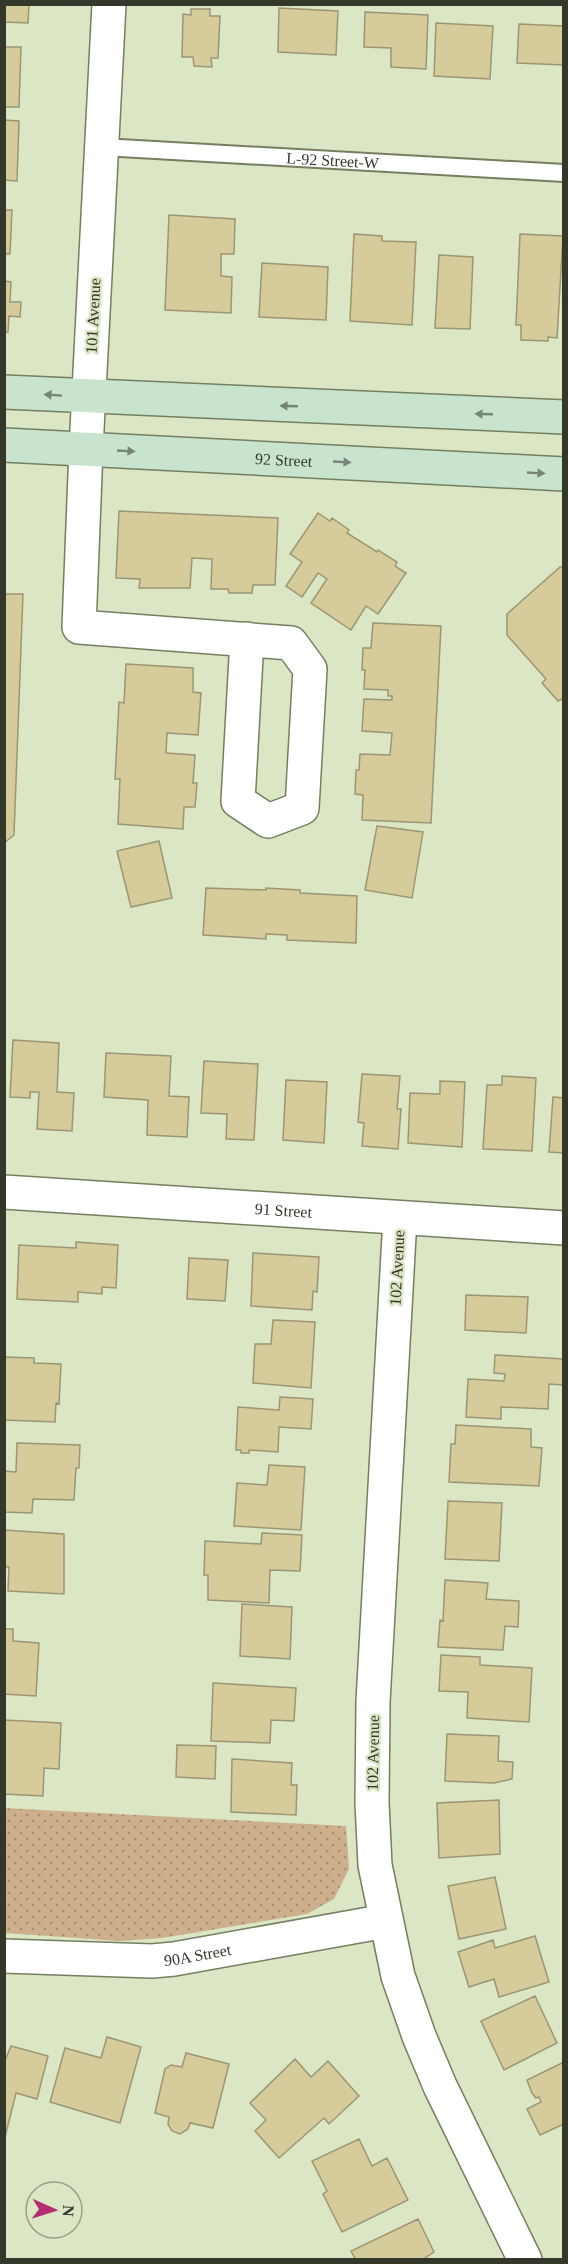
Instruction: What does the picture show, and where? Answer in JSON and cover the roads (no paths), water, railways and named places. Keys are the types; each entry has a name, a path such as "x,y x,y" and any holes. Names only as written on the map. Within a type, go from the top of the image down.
{"main road":[{"path":"4,392 564,417"},
{"name":"92 Street","path":"4,445 564,474"}],"street":[{"name":"101 Avenue","path":"109,4 88,397 79,627 247,639"},
{"path":"247,639 291,643 310,669 302,807 268,822 238,801 247,639"},
{"name":"91 Street","path":"4,1192 564,1228"},
{"name":"102 Avenue","path":"400,1218 373,1724 372,1803 375,1865 398,1976 419,2036 440,2086 525,2259"},
{"name":"90A Street","path":"4,1956 152,1961 174,1959 386,1921"}],"lane":[{"name":"L-92 Street-W","path":"102,147 564,173"}]}
